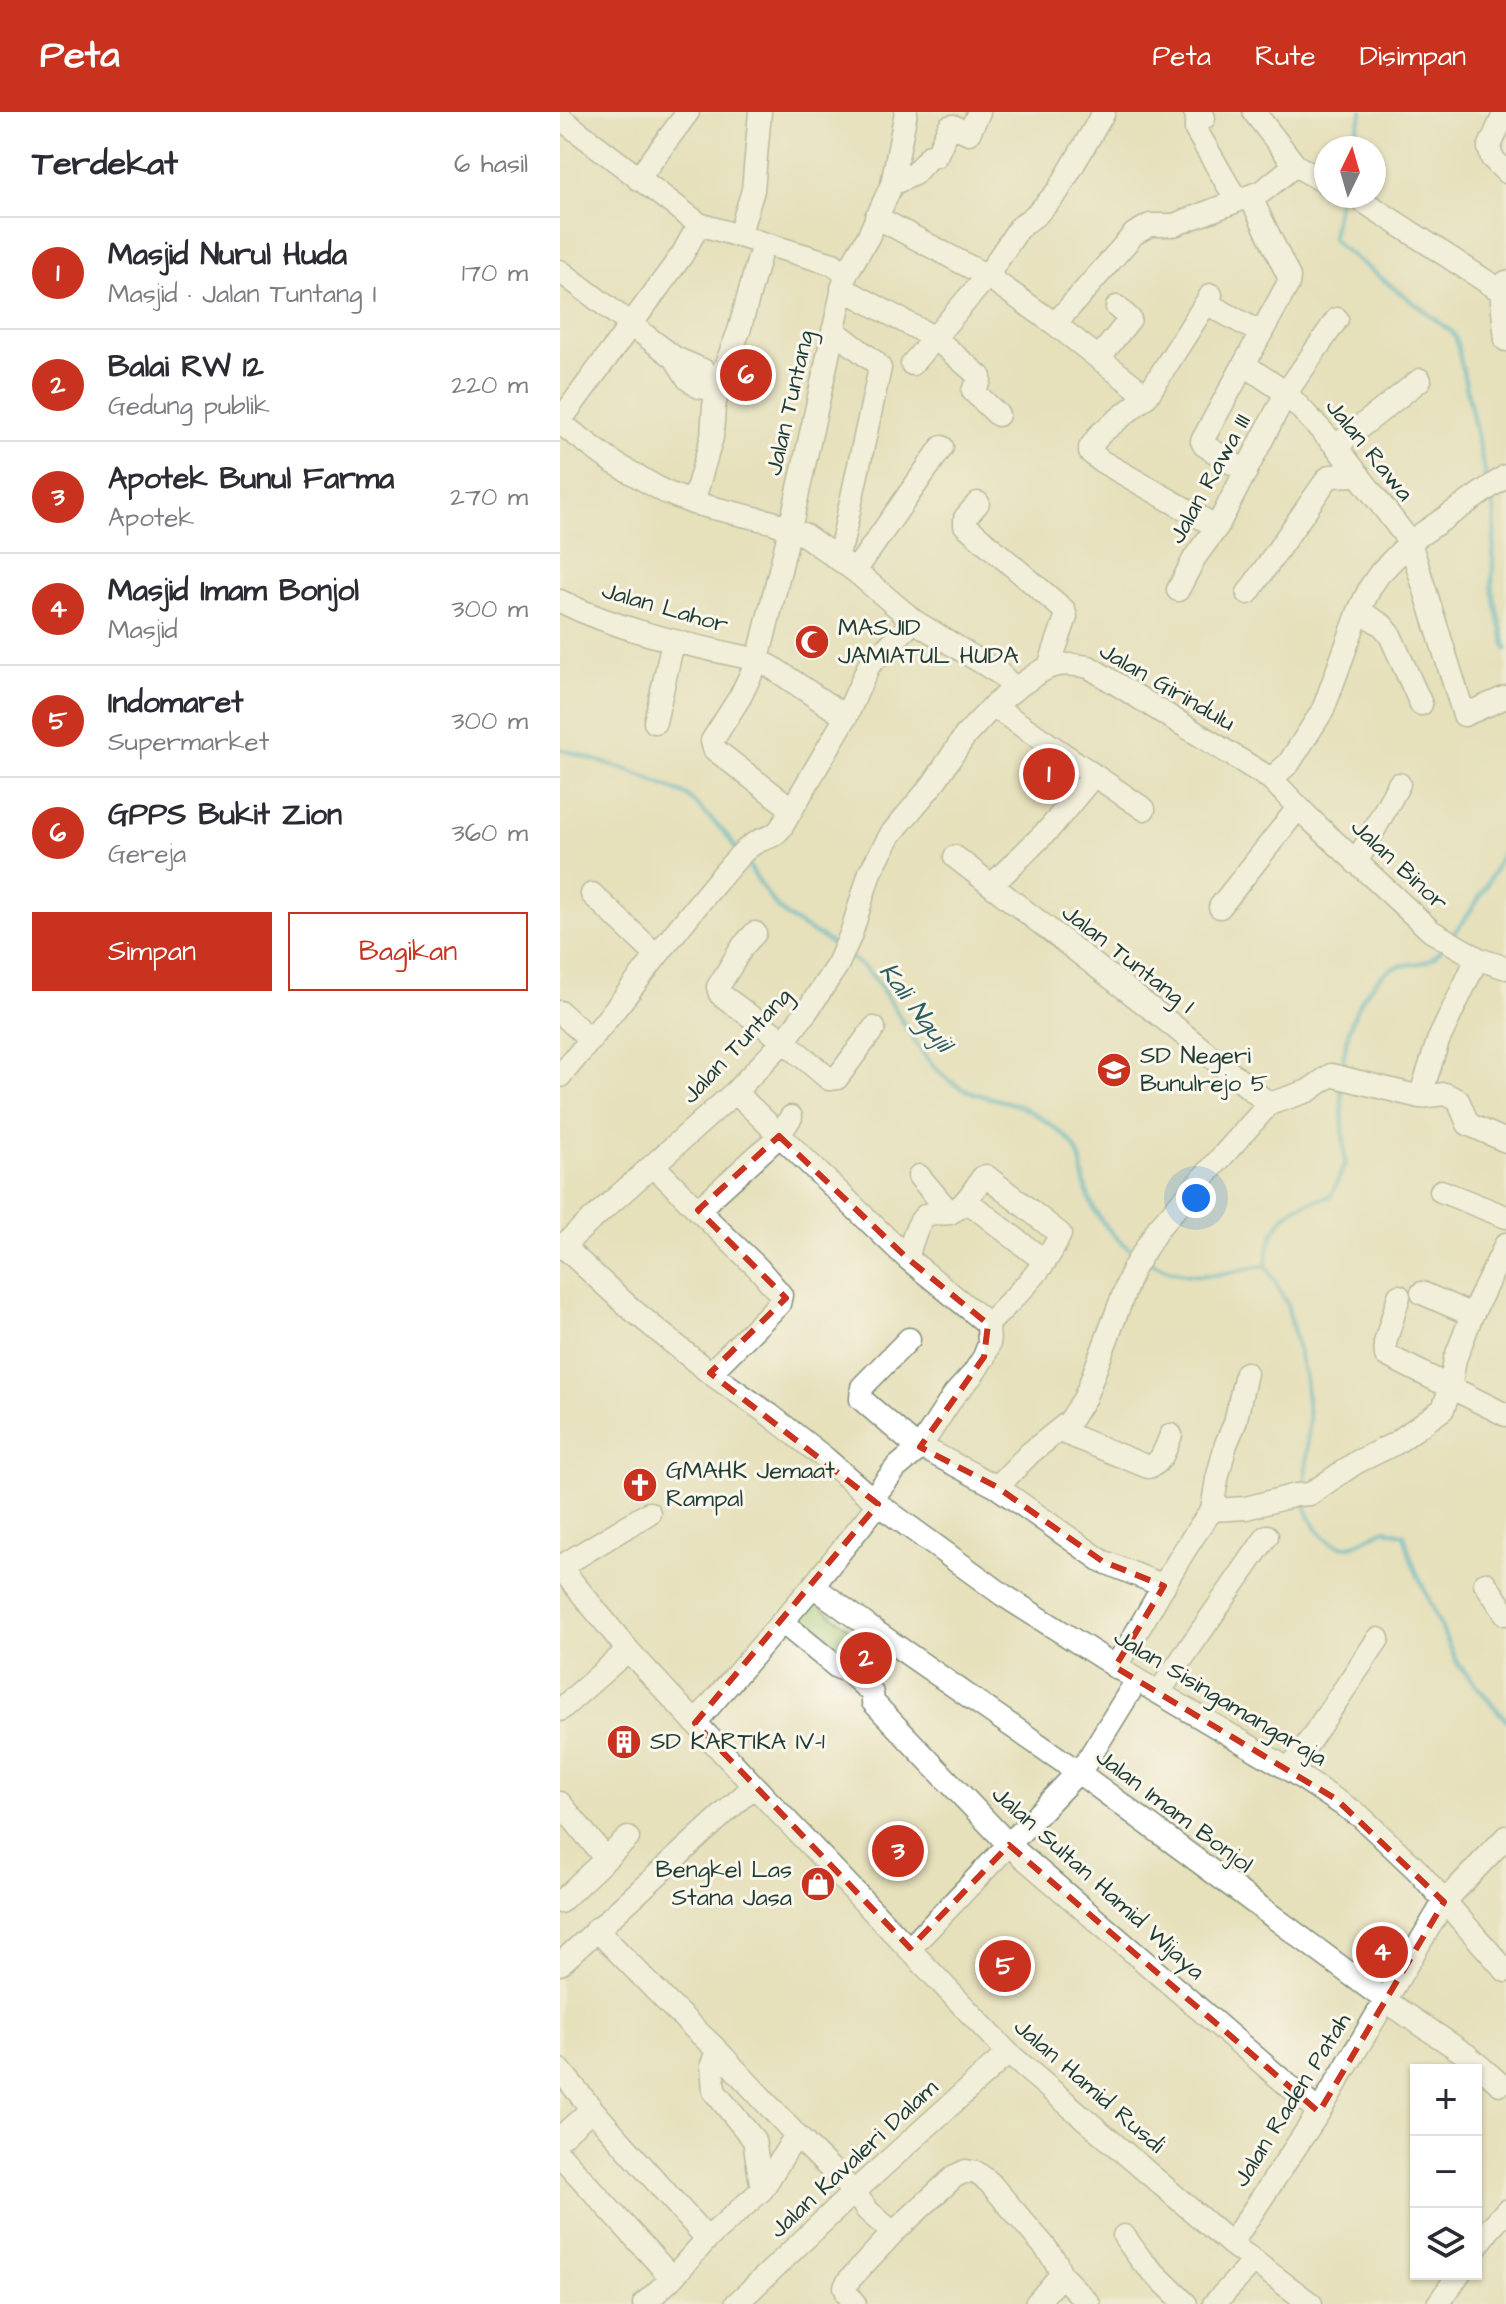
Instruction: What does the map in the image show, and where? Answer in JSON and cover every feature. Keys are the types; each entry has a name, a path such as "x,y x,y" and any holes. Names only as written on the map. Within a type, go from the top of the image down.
{"street":[{"path":"638,179 688,112"},
{"path":"739,236 753,190 760,112"},
{"name":"Jalan Tuntang","path":"792,809 712,745 758,660 844,281 892,184 906,112"},
{"path":"892,184 914,174 931,155 936,156 949,127 969,133 979,112"},
{"path":"912,364 987,276 1019,228 1058,191 1104,112"},
{"path":"1195,112 1204,118 1196,124 1196,130 1243,198 1289,277 1202,441 1246,472"},
{"path":"1254,112 1295,165 1314,175"},
{"path":"1505,112 1489,148 1492,158 1506,172"},
{"path":"560,118 699,224 833,264 844,281 935,338 980,377 973,391 998,415"},
{"path":"1055,324 1134,234 1150,225 1174,225 1263,191 1295,165"},
{"path":"1375,208 1504,286 1506,340"},
{"path":"876,217 987,276 1147,396"},
{"path":"699,224 682,255 560,422 632,475 665,492 693,503 772,522 803,534 855,571 914,621 999,673 1015,689 1049,666 1066,617 1064,610 965,525 965,518 978,503"},
{"path":"693,503 712,437 714,388 739,331 763,243"},
{"path":"560,271 675,358 694,384 714,388"},
{"path":"1217,527 1101,461 1090,452 1091,443 1147,396 1209,299 1261,333"},
{"path":"1099,358 1130,321 1117,307"},
{"name":"Jalan Rawa III","path":"1178,590 1195,557 1217,527 1286,393 1337,319"},
{"path":"833,330 880,368 842,543 836,557"},
{"name":"Jalan Rawa","path":"1245,365 1286,393 1336,446 1410,542 1464,715 1506,697"},
{"path":"1336,446 1420,380"},
{"path":"855,571 942,447"},
{"path":"1248,593 1327,479 1331,476 1359,475"},
{"path":"1271,779 1289,763 1323,710 1359,611 1380,573 1410,542 1497,487"},
{"name":"Jalan Lahor","path":"560,601 606,622 673,642 758,660 846,717"},
{"path":"1359,611 1389,633 1421,704"},
{"path":"560,1076 735,860 756,842 773,836 846,717 869,665 914,621"},
{"path":"655,722 673,642"},
{"name":"Jalan Girindulu","path":"1049,666 1073,664 1089,667 1271,779"},
{"name":"Jalan Tuntang","path":"561,1247 735,1092 784,1041 838,964 851,934 870,872 891,834 933,784 965,736 993,706 1015,689"},
{"path":"993,706 1144,809"},
{"path":"992,885 1050,828 1094,775"},
{"name":"Jalan Binor","path":"1271,779 1298,808 1431,931 1471,955 1506,968"},
{"path":"1356,863 1399,784"},
{"path":"1220,907 1298,808"},
{"name":"Jalan Tuntang I","path":"955,857 1269,1104"},
{"path":"592,894 656,955"},
{"path":"755,933 743,946 718,991 829,1079 834,1080 874,1028"},
{"path":"1420,1097 1438,1041 1474,965 1471,955"},
{"path":"560,1012 591,1040"},
{"path":"997,1487 1030,1453 1070,1421 1085,1397 1133,1269 1159,1227 1269,1104 1308,1091 1331,1075 1420,1097 1445,1094 1458,1100 1468,1124 1506,1141"},
{"path":"735,1092 785,1127 907,1258 988,1324"},
{"path":"698,1210 785,1127"},
{"path":"654,1166 759,1269 781,1295 779,1304 710,1373"},
{"path":"919,1176 958,1207 1044,1261"},
{"path":"695,1723 813,1586 896,1468 919,1449 954,1395 984,1357 989,1344 988,1324 1018,1294 1060,1237 1059,1231 988,1177 983,1177 958,1207 925,1216 907,1258"},
{"path":"1441,1191 1506,1217"},
{"path":"1212,1510 1246,1508 1303,1494 1396,1443 1443,1409 1455,1359 1506,1244"},
{"name":"Jalan Sisingamangaraja","path":"561,1247 710,1373 770,1415 875,1502 1003,1595 1360,1816 1417,1870 1506,1971"},
{"path":"1472,1315 1410,1294 1385,1343 1386,1355 1506,1415"},
{"path":"909,1339 862,1387 861,1399 919,1449 927,1450 997,1487 1102,1561 1164,1586"},
{"path":"1115,1667 1212,1510 1220,1467 1235,1423 1246,1373"},
{"path":"1060,1431 1148,1467 1158,1463 1171,1435"},
{"path":"560,1567 649,1513"},
{"path":"1159,1692 1267,1536"},
{"name":"Jalan Hamid Rusdi","path":"560,1567 628,1650 695,1723 1008,2053 1231,2244 1311,2304"},
{"path":"1485,1583 1506,1614"},
{"name":"Jalan Imam Bonjol","path":"813,1586 1078,1772 1384,1999 1468,2056 1500,2084"},
{"name":"Jalan Sultan Hamid Wijaya","path":"782,1622 872,1693 873,1702 1009,1845 1319,2112"},
{"path":"1290,1770 1378,1639"},
{"path":"560,1710 628,1650"},
{"path":"910,1948 1078,1772 1137,1680"},
{"path":"560,1964 754,1786"},
{"path":"560,1803 606,1859"},
{"name":"Jalan Raden Patah","path":"1231,2244 1319,2112 1444,1902 1506,1837"},
{"path":"564,1889 606,1859 628,1838"},
{"path":"596,1929 854,2192 867,2210 893,2233"},
{"path":"717,2050 712,2065 714,2091 754,2140 762,2190"},
{"name":"Jalan Kavaleri Dalam","path":"736,2304 1008,2053"},
{"path":"560,2070 707,2239"},
{"path":"560,2138 592,2109"},
{"path":"644,2304 707,2239 762,2190 796,2135"},
{"path":"560,2155 672,2278"},
{"path":"855,2304 845,2287 849,2280 893,2233 955,2176 966,2171 977,2173 989,2182 1045,2247 1061,2275 1089,2304"},
{"path":"1482,2240 1506,2211"},
{"path":"1124,2236 1142,2261 1186,2304"},
{"path":"1214,2304 1254,2261"},
{"path":"1036,2304 1061,2275"},
{"path":"1438,2304 1455,2280"}],"highlighted area":[{"path":"779,1136 907,1258 988,1324 984,1357 920,1447 997,1487 1102,1561 1164,1586 1115,1667 1336,1799 1444,1902 1319,2112 1009,1845 910,1948 695,1723 878,1504 710,1373 786,1298 698,1210"}],"green space":[{"path":"813,1600 858,1635 844,1654 798,1618"}],"waterway":[{"path":"1355,136 1362,112"},
{"path":"1337,208 1332,238 1339,246 1452,332 1456,339 1487,483"},
{"path":"1491,496 1495,514 1492,588 1506,649"},
{"name":"Kali Ngujil","path":"560,749 630,771 687,795 725,833 738,851"},
{"path":"1452,936 1483,892 1506,844"},
{"name":"Kali Ngujil","path":"744,859 784,913 839,949"},
{"path":"1342,1072 1352,1022 1369,989 1389,970 1425,962 1443,947"},
{"name":"Kali Ngujil","path":"847,955 871,975 942,1075 970,1092 1028,1110 1066,1137 1079,1157 1087,1192 1095,1210 1113,1234 1136,1253"},
{"path":"1266,1265 1272,1239 1285,1216 1300,1206 1331,1196 1345,1164 1341,1086"},
{"name":"Kali Ngujil","path":"1144,1258 1189,1275 1219,1274 1266,1265 1287,1304 1305,1379 1309,1419 1305,1489"},
{"name":"Kali Ngujil","path":"1305,1499 1309,1515 1319,1531 1341,1546 1354,1545 1385,1529 1404,1535 1412,1562 1457,1663 1506,1720"}],"place":[{"name":"GPPS Bukit Zion","path":"746,375"},
{"name":"MASJID JAMIATUL HUDA","path":"812,642"},
{"name":"Masjid Nurul Huda","path":"1049,774"},
{"name":"SD Negeri Bunulrejo 5","path":"1114,1070"},
{"name":"GMAHK Jemaat Rampal","path":"640,1485"},
{"name":"Balai RW 12","path":"866,1658"},
{"name":"SD KARTIKA IV-1","path":"624,1742"},
{"name":"Apotek Bunul Farma","path":"898,1851"},
{"name":"Bengkel Las Stana Jasa","path":"818,1884"},
{"name":"Masjid Imam Bonjol","path":"1382,1952"},
{"name":"Indomaret","path":"1005,1966"}]}
